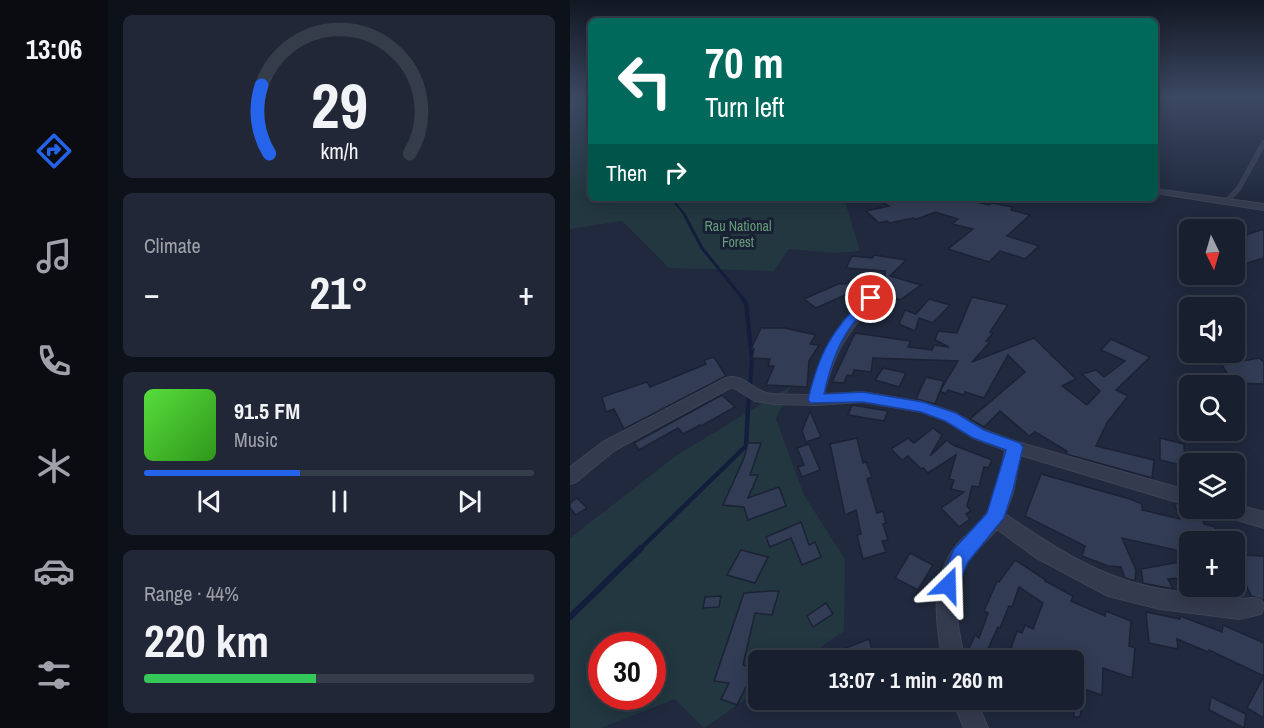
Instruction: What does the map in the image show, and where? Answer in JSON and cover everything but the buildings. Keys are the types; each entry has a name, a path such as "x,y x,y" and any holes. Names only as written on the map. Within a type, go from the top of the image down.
{"street":[{"path":"1158,191 1264,207"},
{"path":"816,400 823,368 838,337 851,318 871,298"},
{"path":"570,477 609,446 726,382 734,381 757,395 774,399 816,400 863,397 923,407 951,417 979,434 1014,447 1179,496"},
{"path":"953,650 947,608 948,585 961,556 994,518 1004,490 1014,447"},
{"path":"1245,515 1264,520"},
{"path":"994,518 1042,551 1108,586 1160,599 1239,609 1254,608"},
{"path":"969,710 976,728"}],"lane":[{"path":"1228,200 1239,188 1264,142"}],"green space":[{"name":"Rau National Forest","path":"570,131 588,131 588,201 845,201 860,251 834,253 789,249 774,271 669,268 622,221 570,229"},
{"path":"791,386 776,419 804,495 845,559 844,631 816,650 748,650 748,698 704,728 675,699 666,703 666,632 588,632 588,710 647,710 601,728 570,728 570,538 677,455"}],"waterway":[{"path":"673,201 685,215"},
{"path":"684,214 702,248 744,300"},
{"path":"743,299 746,303 752,359 750,388"},
{"path":"748,410 749,395"},
{"path":"640,549 746,446 748,408"},
{"path":"570,617 641,548"}],"route":[{"path":"871,298 851,318 838,337 823,368 816,400 863,397 923,407 951,417 979,434 1014,447 1004,490 994,518 961,556 948,585"}]}
